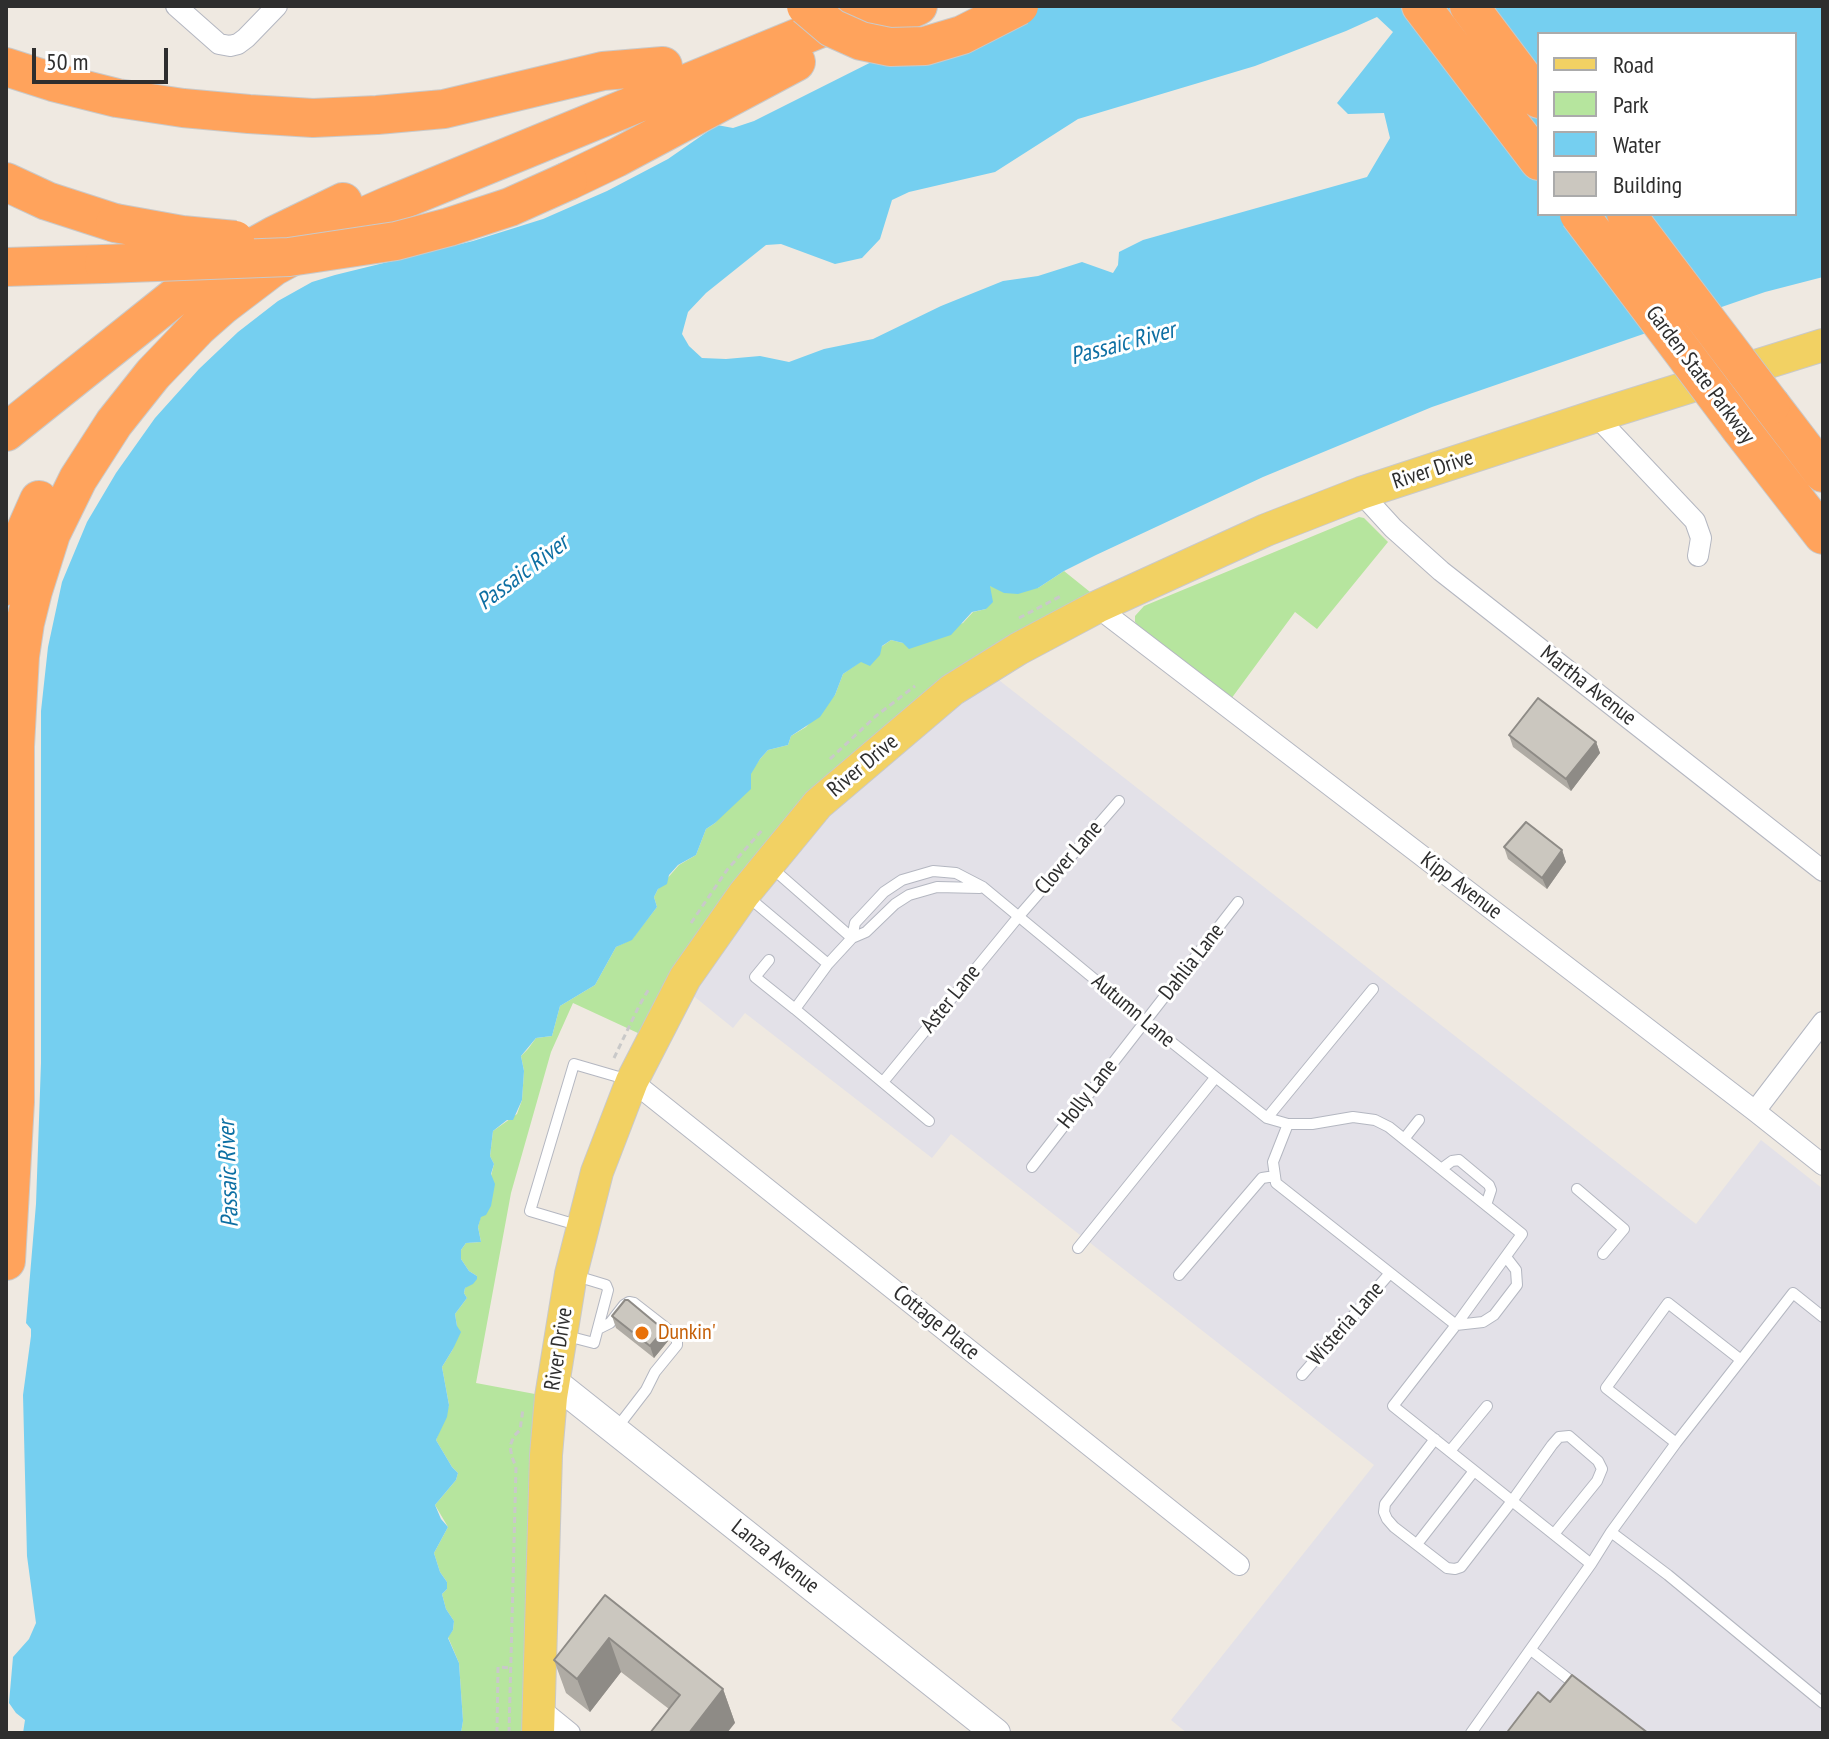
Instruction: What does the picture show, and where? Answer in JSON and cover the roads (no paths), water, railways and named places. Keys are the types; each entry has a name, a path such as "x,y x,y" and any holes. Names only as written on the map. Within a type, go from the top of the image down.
{"highway":[{"path":"6,432 185,289 242,253 358,195 663,66 808,6 832,28 861,41 890,47 925,46 962,35 1019,6"},
{"path":"6,1261 15,1102 15,746 20,656 33,591 51,534 78,479 114,423 153,374 223,305 273,267 333,234 390,205 875,6"},
{"path":"6,267 289,257 396,241 449,227 510,207 568,181 778,70 918,6"},
{"path":"1421,6 1537,158"},
{"path":"1469,6 1537,96"},
{"path":"6,67 117,98 196,109 313,118 444,109 603,71 663,66"},
{"path":"6,182 47,201 115,223 182,235 247,241 317,241 382,234 447,222 568,181"},
{"name":"Garden State Parkway","path":"1581,216 1823,535"},
{"name":"Garden State Parkway","path":"1628,216 1823,473"},
{"path":"6,586 16,552 41,495 75,436 114,382 191,302 233,268 312,217"}],"main road":[{"name":"River Drive","path":"538,1720 546,1455 553,1381 571,1274 597,1172 632,1081 685,978 744,894 818,804 952,690 1018,649 1097,607 1266,530 1361,493 1823,345"}],"street":[{"path":"176,6 219,44 230,46 238,44 277,6"},
{"path":"1596,416 1695,521 1701,538 1698,556"},
{"name":"Martha Avenue","path":"1361,493 1393,528 1441,571 1823,871"},
{"name":"Kipp Avenue","path":"1097,607 1823,1165"},
{"path":"1755,1111 1823,1022"},
{"name":"Cottage Place","path":"632,1081 1239,1565"},
{"name":"Lanza Avenue","path":"553,1381 996,1733"},
{"path":"538,1720 570,1733"}],"lane":[{"name":"Clover Lane","path":"1019,916 1119,801"},
{"path":"768,865 852,938"},
{"name":"Autumn Lane","path":"852,938 855,923 884,892 902,880 933,871 956,873 983,887 1267,1118 1288,1124 1312,1124 1353,1117 1375,1120 1389,1127 1522,1234 1456,1325"},
{"name":"Autumn Lane","path":"795,1009 828,964 852,938 866,932 895,904 909,895 937,887 983,887"},
{"path":"744,894 828,964"},
{"name":"Dahlia Lane","path":"1145,1021 1238,902"},
{"name":"Aster Lane","path":"883,1082 1019,916"},
{"path":"769,960 755,977 929,1121"},
{"path":"1267,1118 1373,989"},
{"name":"Holly Lane","path":"1032,1167 1145,1021"},
{"path":"583,1226 530,1211 574,1064 632,1081"},
{"path":"1078,1248 1215,1078"},
{"path":"1404,1139 1419,1120"},
{"path":"1288,1124 1273,1162 1276,1183 1456,1325 1393,1406 1591,1564"},
{"path":"1441,1169 1459,1160 1489,1185 1491,1190 1486,1205"},
{"path":"1179,1275 1262,1178 1275,1176"},
{"path":"1577,1189 1624,1229 1603,1254"},
{"name":"Autumn Lane","path":"1456,1325 1483,1322 1494,1315 1517,1285 1516,1270 1506,1257"},
{"name":"Wisteria Lane","path":"1302,1375 1390,1273"},
{"path":"561,1334 594,1343 608,1288 571,1274"},
{"path":"1471,1733 1676,1443 1793,1293 1823,1317"},
{"path":"598,1329 610,1323 629,1302 677,1340 677,1345 655,1372 646,1390 614,1430"},
{"path":"1676,1443 1606,1388 1668,1303 1741,1360"},
{"path":"1450,1451 1487,1406"},
{"path":"1435,1439 1385,1504 1384,1512 1394,1527 1447,1568 1461,1567 1552,1445 1559,1437 1569,1436 1598,1461 1602,1469 1597,1481 1554,1534"},
{"path":"1417,1544 1474,1471"},
{"path":"1611,1532 1823,1703"},
{"path":"1531,1650 1591,1696"}],"water":[{"name":"Passaic River","path":"983,6 1823,6 1823,277 1765,292 1432,407 1263,477 1096,555 1038,588 1018,594 1004,593 990,586 993,602 986,609 972,612 951,635 909,649 903,643 891,640 882,646 880,655 870,666 861,662 843,674 835,695 820,717 791,736 788,745 768,750 760,759 751,774 751,789 706,829 696,855 678,865 669,875 667,884 658,889 654,897 657,907 632,940 616,947 595,985 560,1006 552,1036 536,1038 521,1056 524,1071 522,1100 513,1120 507,1120 493,1131 490,1156 494,1164 491,1174 495,1184 491,1206 481,1217 478,1227 481,1242 466,1243 461,1250 461,1259 477,1279 465,1288 467,1298 455,1314 461,1332 442,1367 449,1405 436,1440 458,1473 456,1480 435,1505 448,1527 434,1553 447,1582 447,1589 442,1594 446,1609 454,1621 448,1638 459,1663 461,1733 23,1733 25,1720 9,1703 13,1657 29,1639 36,1623 27,1556 23,1395 31,1336 31,1329 26,1323 36,1204 41,1063 41,711 48,647 62,582 87,522 116,473 155,418 199,369 238,332 278,301 312,282 473,241 543,219 607,191 668,159 717,125 733,128 754,121","holes":["1377,17 1393,32 1337,103 1348,114 1384,113 1390,138 1367,177 1143,240 1119,252 1118,265 1113,273 1082,262 1038,276 1003,281 941,306 873,339 824,349 789,362 760,356 702,358 682,334 688,312 706,293 766,245 781,244 835,264 862,258 880,239 892,200 909,192 995,172 1078,119 1255,66"]}],"place":[{"name":"Dunkin'","path":"642,1333"}]}
